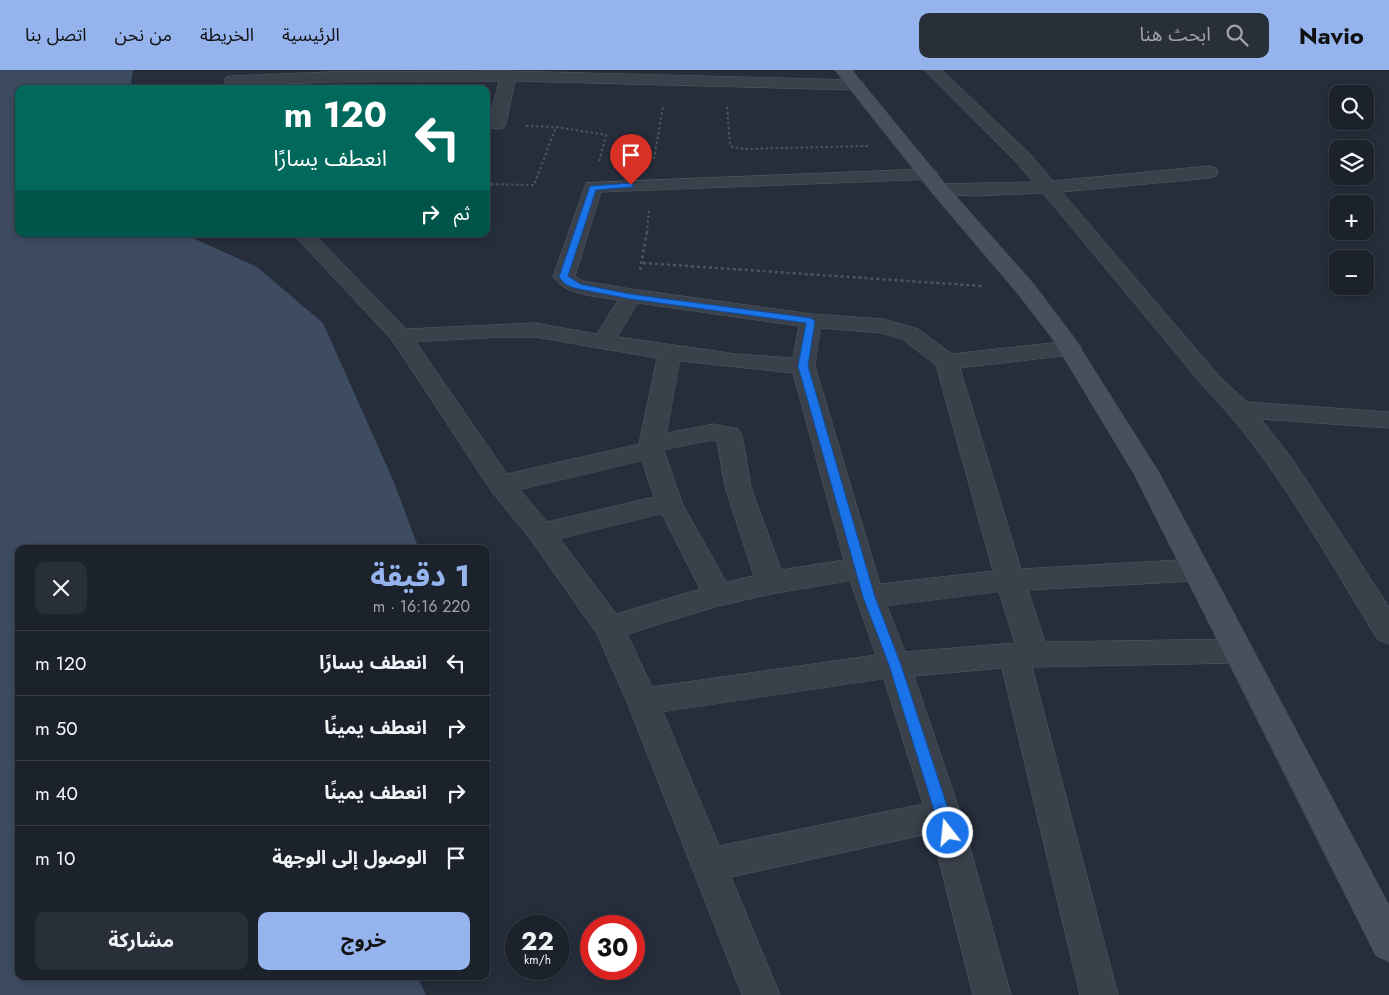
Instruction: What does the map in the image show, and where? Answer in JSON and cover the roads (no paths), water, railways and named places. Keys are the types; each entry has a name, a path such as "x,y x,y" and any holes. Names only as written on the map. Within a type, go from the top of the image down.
{"street":[{"path":"933,70 1024,159 1211,381 1240,410 1284,466 1389,632"},
{"path":"232,80 327,83 396,73 425,82 502,74 555,73 606,74 668,80 849,77 935,183 1025,288 1070,348 1147,474 1389,943"},
{"path":"496,124 502,74"},
{"path":"1099,995 1024,655 1010,580 947,362 910,334 894,328 811,321 630,296 577,286 564,277 593,187 649,184 935,183 979,191 1050,188 1209,172"},
{"path":"306,237 400,336 501,486 541,533 609,628 644,702 761,995"},
{"path":"604,341 630,296"},
{"path":"811,321 803,366 869,597 895,665 944,815 992,995"},
{"path":"400,336 534,330 670,353 736,361 803,366"},
{"path":"947,362 1070,348"},
{"path":"670,353 652,447 669,503 718,595"},
{"path":"1240,410 1389,420"},
{"path":"501,486 714,432 729,434 738,487 771,583"},
{"path":"541,533 669,503"},
{"path":"609,628 718,595 771,583 861,568"},
{"path":"869,597 1010,580 1196,570"},
{"path":"644,702 895,665 1024,655 1238,651"},
{"path":"708,865 944,815"}],"water":[{"path":"0,70 133,70 131,84 136,85 15,85 15,237 191,237 257,267 323,323 393,480 417,545 15,545 15,980 419,980 426,995 0,995"}]}
